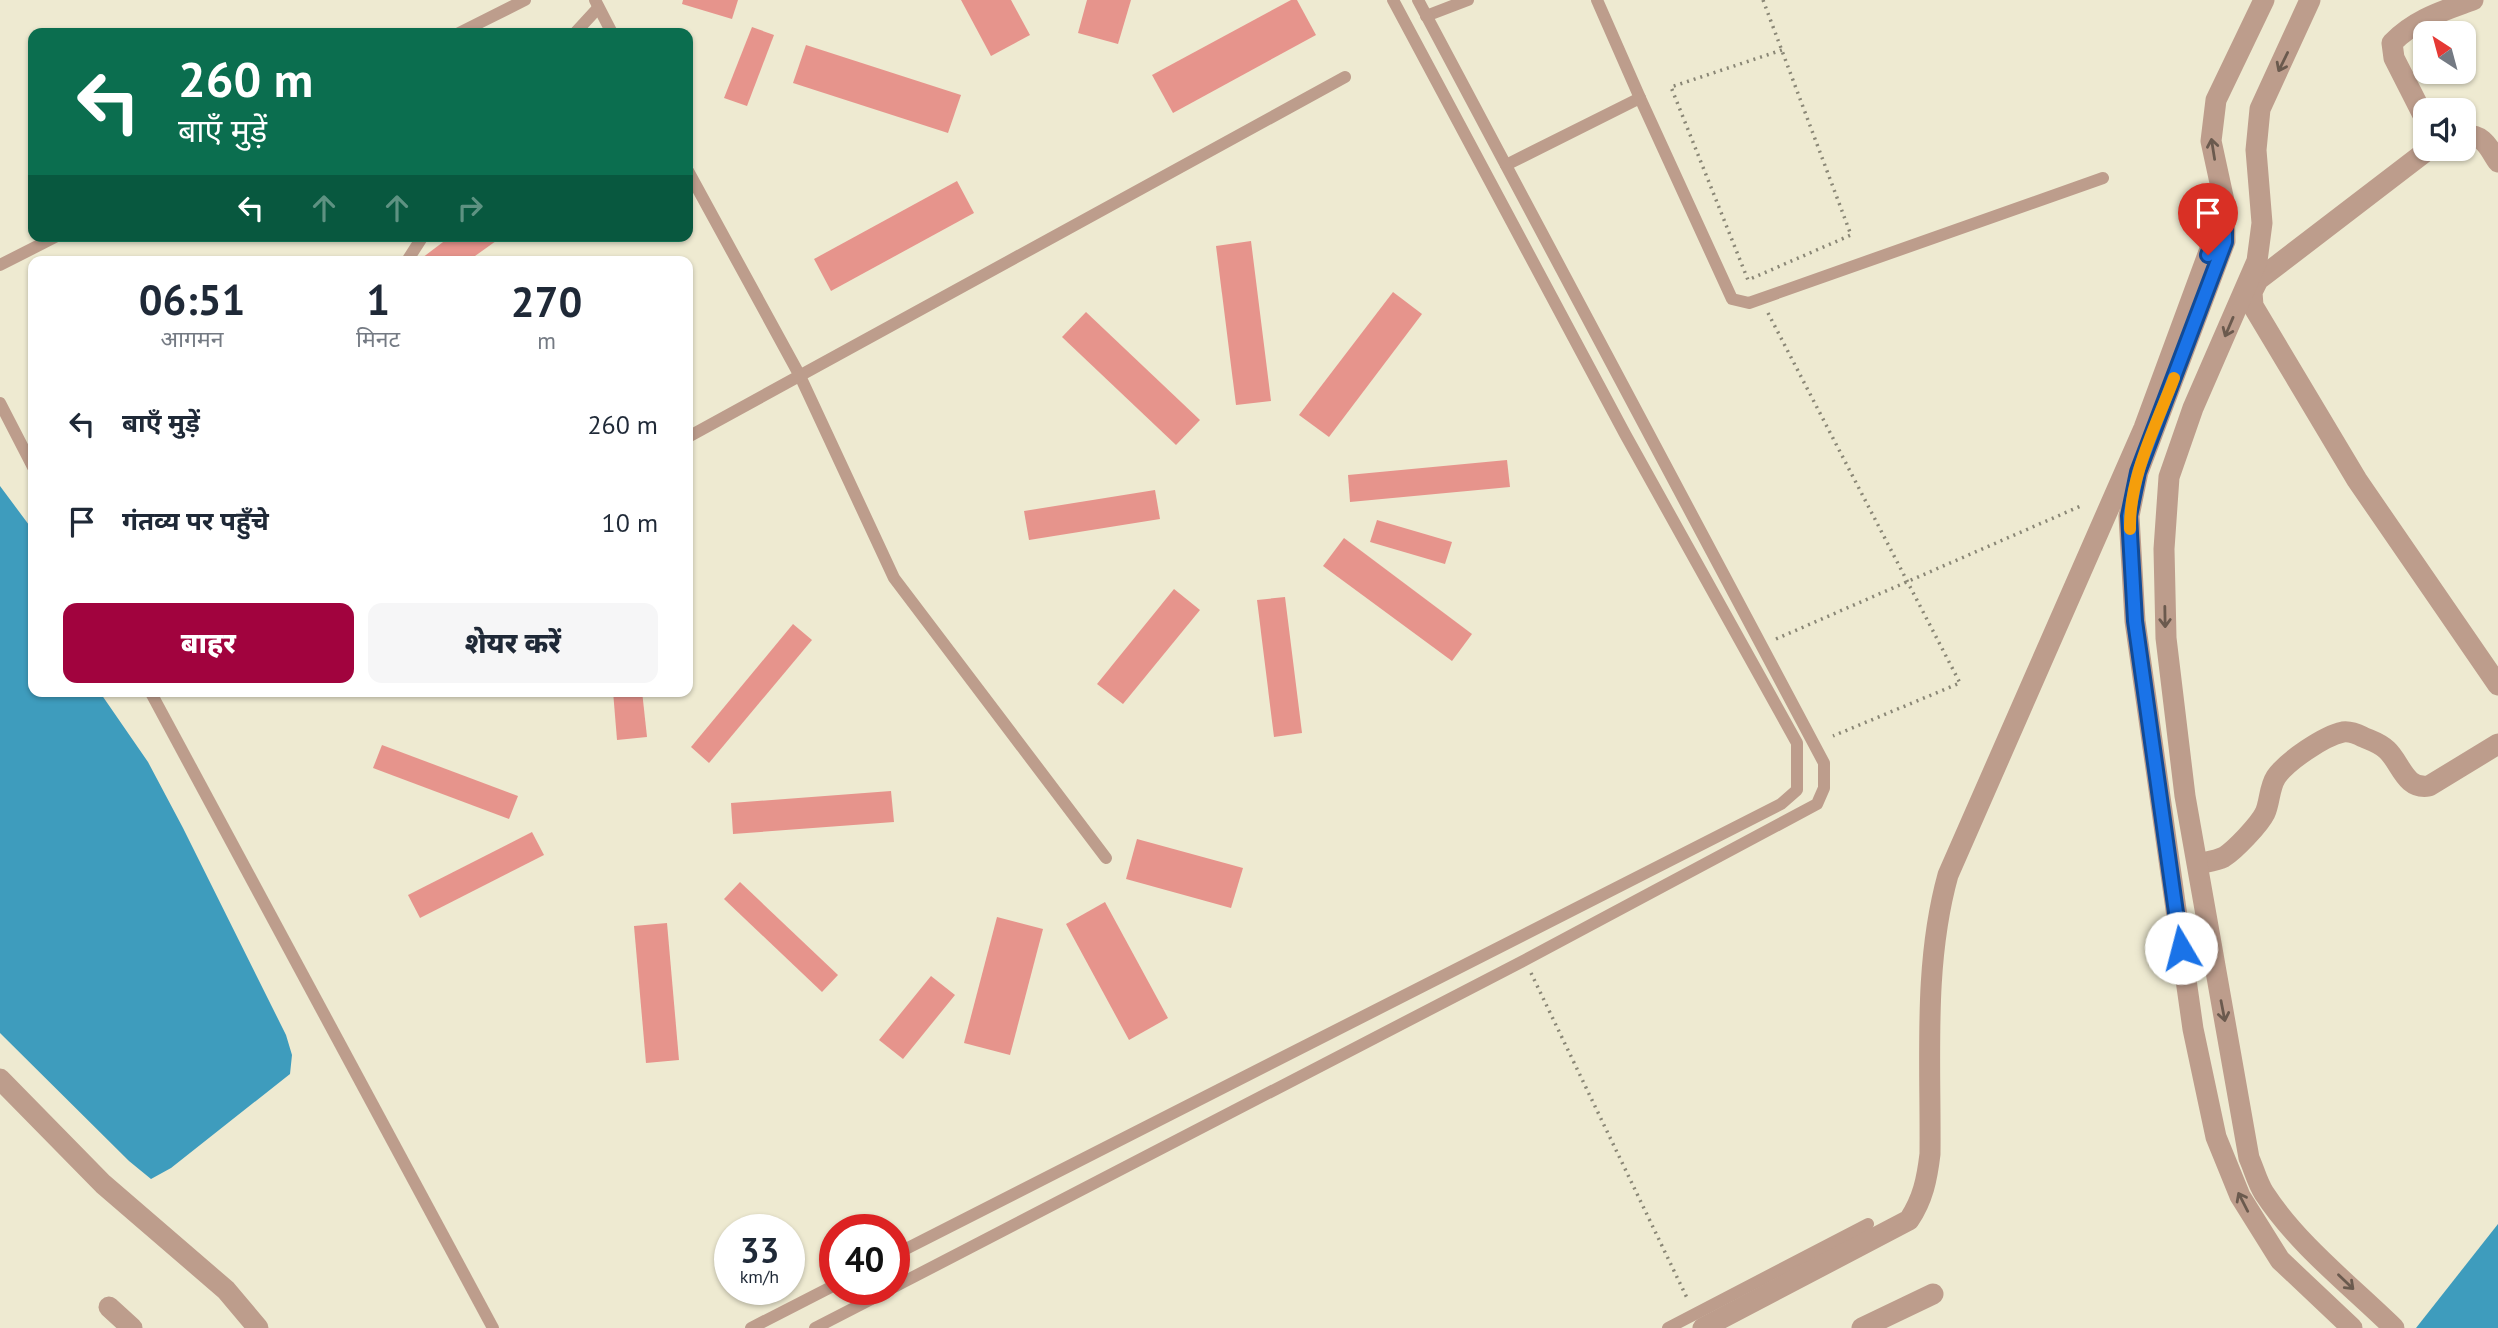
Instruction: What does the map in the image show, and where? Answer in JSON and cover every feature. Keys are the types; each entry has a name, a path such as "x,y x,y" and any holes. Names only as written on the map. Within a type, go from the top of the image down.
{"street":[{"path":"2264,0 2216,100 2211,141 2224,201 2225,242 2138,472 2129,516 2135,621 2193,1029 2216,1137 2239,1196 2280,1260 2352,1328"},
{"path":"2310,0 2260,109 2256,150 2262,223 2257,261 2193,408 2169,477 2164,549 2166,638 2185,796 2249,1158 2262,1190 2297,1235 2395,1328"},
{"path":"2414,98 2394,58 2392,43 2405,30 2421,20 2473,0"},
{"path":"2476,136 2483,138 2498,162"},
{"path":"2413,161 2258,280 2252,292 2253,306 2357,480 2498,685"},
{"path":"1699,1321 1909,1220 1918,1207 1926,1184 1930,1154 1931,966 1948,875 2144,428 2217,230 2225,216"},
{"path":"2198,864 2216,860 2230,852 2264,814 2273,784 2283,769 2309,749 2336,734 2355,733 2380,744 2392,755 2412,784 2421,788 2498,744"},
{"path":"0,1079 103,1184 226,1290 258,1328"},
{"path":"1862,1328 1933,1294"},
{"path":"109,1307 132,1328"}],"lane":[{"path":"469,28 524,0"},
{"path":"910,1247 1780,804 1797,790 1797,743 1625,434 1393,0"},
{"path":"910,1279 1525,960 1817,804 1824,788 1824,763 1418,0"},
{"path":"1426,16 1468,0"},
{"path":"1597,0 1732,299 1749,303 2103,178"},
{"path":"579,28 596,4 609,28"},
{"path":"693,434 1345,77"},
{"path":"1506,165 1640,98"},
{"path":"693,180 800,376 894,578 1106,858"},
{"path":"0,265 45,242"},
{"path":"0,403 28,457"},
{"path":"153,697 493,1328"},
{"path":"1668,1328 1699,1321 1868,1224"},
{"path":"751,1328 819,1293"},
{"path":"815,1328 860,1305"}],"path":[{"path":"1763,0 1782,50 1851,235 1748,280 1671,87 1782,50"},
{"path":"1760,299 1960,683 1833,736"},
{"path":"1761,646 2083,505"},
{"path":"1525,960 1699,1321"}],"water":[{"path":"0,486 28,524 28,697 103,697 148,762 286,1035 292,1055 290,1074 171,1168 151,1179 129,1161 0,1033"},
{"path":"2498,1224 2498,1328 2416,1328"}],"building":[{"path":"683,0 738,0 732,19 682,4"},
{"path":"961,0 1011,0 1030,35 991,56"},
{"path":"1087,0 1131,0 1118,44 1078,33"},
{"path":"1291,0 1297,0 1316,35 1173,113 1152,75"},
{"path":"752,27 774,35 747,106 724,98"},
{"path":"806,45 961,95 948,133 793,83"},
{"path":"957,181 974,213 831,291 814,259"},
{"path":"1251,241 1271,401 1236,405 1216,246"},
{"path":"443,242 495,242 475,256 425,256"},
{"path":"1393,292 1422,314 1329,437 1299,415"},
{"path":"1086,312 1200,420 1176,445 1062,337"},
{"path":"1507,460 1510,487 1350,502 1348,475"},
{"path":"1155,490 1160,519 1029,540 1024,511"},
{"path":"1377,520 1452,542 1445,564 1370,542"},
{"path":"1344,538 1472,634 1452,661 1323,566"},
{"path":"1174,589 1200,610 1123,704 1097,684"},
{"path":"1285,597 1302,733 1274,737 1257,600"},
{"path":"793,624 812,640 709,763 691,747"},
{"path":"613,697 643,697 647,737 617,740"},
{"path":"382,745 518,796 509,819 373,768"},
{"path":"891,791 894,822 733,834 731,803"},
{"path":"532,832 544,855 420,918 408,895"},
{"path":"1137,839 1243,868 1231,908 1126,879"},
{"path":"740,882 838,975 822,992 724,899"},
{"path":"1105,902 1168,1018 1129,1040 1066,924"},
{"path":"997,917 1043,929 1010,1055 964,1043"},
{"path":"667,923 679,1060 646,1063 634,926"},
{"path":"931,976 955,995 903,1059 879,1040"}],"slow traffic":[{"path":"2130,529 2129,516 2138,472 2174,378"}],"route":[{"path":"2181,948 2135,621 2129,516 2138,472 2225,242 2225,216 2208,255"}]}
